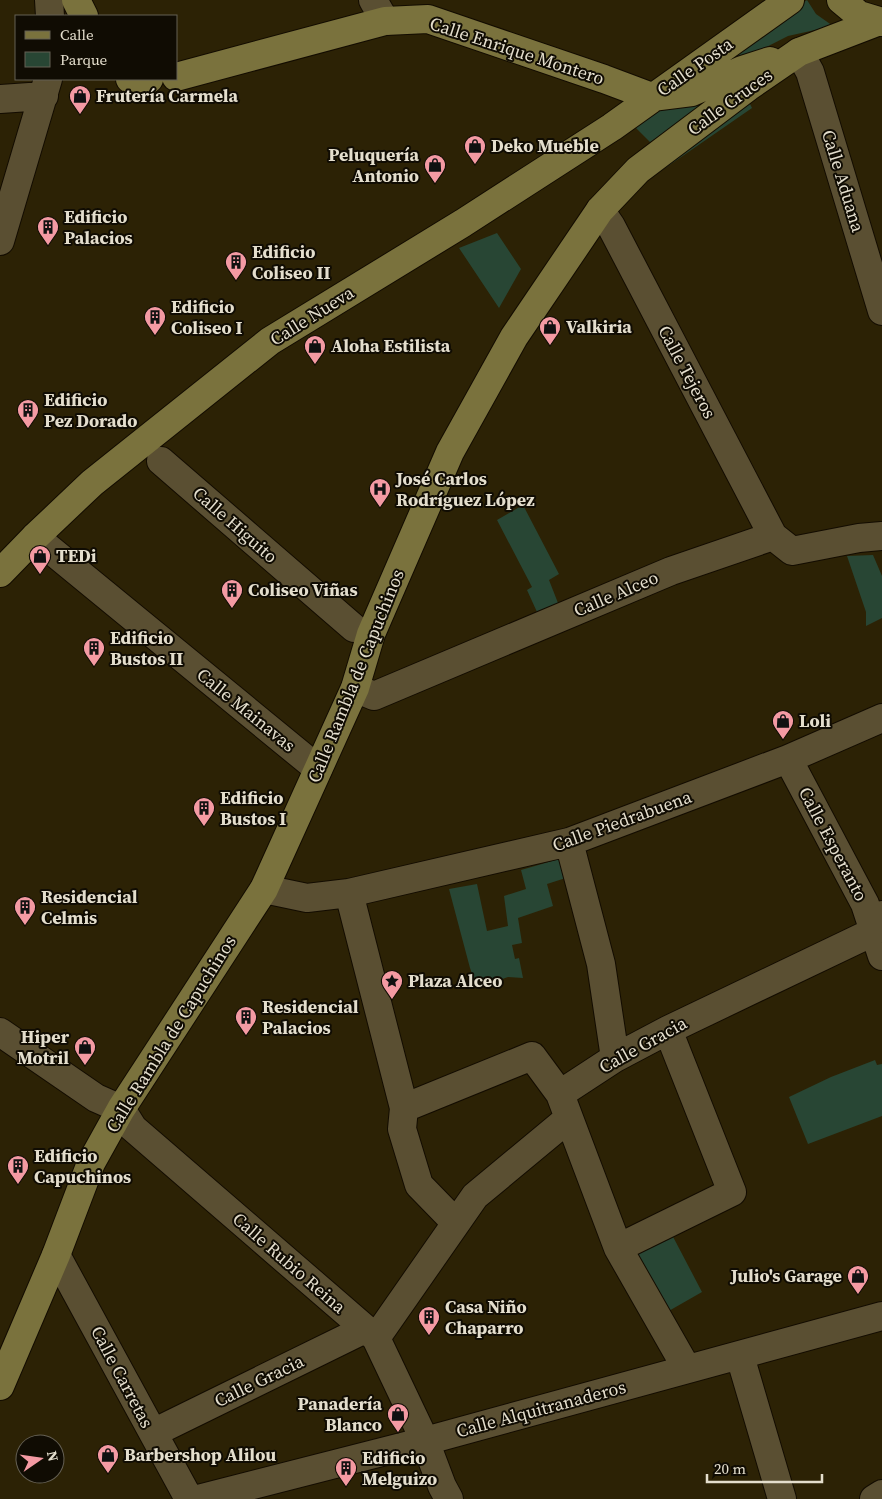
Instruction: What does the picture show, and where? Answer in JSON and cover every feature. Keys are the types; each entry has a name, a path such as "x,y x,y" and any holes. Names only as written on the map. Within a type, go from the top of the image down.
{"main road":[{"path":"76,0 84,15"},
{"name":"Calle Posta","path":"652,97 790,0"},
{"path":"841,0 859,15 880,22"},
{"name":"Calle Enrique Montero","path":"178,76 385,7 428,19 652,97"},
{"name":"Calle Cruces","path":"600,210 638,170 748,87 799,52 880,22"},
{"name":"Calle Posta","path":"652,97 692,92 742,70 799,52"},
{"name":"Calle Nueva","path":"0,573 92,483 270,341 463,223 612,127 652,97"},
{"name":"Calle Rambla de Capuchinos","path":"1,1378 56,1254 91,1164 121,1109 264,889 355,688 372,634 450,452 514,337 600,210"}],"street":[{"path":"49,0 50,15"},
{"name":"Calle Aduana","path":"799,52 810,72 882,311"},
{"path":"0,99 46,87"},
{"path":"0,241 46,87"},
{"name":"Calle Tejeros","path":"600,210 615,235 773,536"},
{"name":"Calle Higuito","path":"161,461 354,628"},
{"path":"773,536 792,551 859,538 882,536"},
{"name":"Calle Alceo","path":"355,688 374,696 671,571 773,536"},
{"name":"Calle Mainavas","path":"35,537 318,770"},
{"name":"Calle Piedrabuena","path":"264,889 307,898 349,893 569,842 788,759 882,718"},
{"name":"Calle Esperanto","path":"788,759 866,904 879,934"},
{"path":"569,842 601,964 615,1058"},
{"path":"349,893 404,1108 402,1128 419,1185 456,1223"},
{"name":"Calle Gracia","path":"152,1433 371,1333 475,1196 615,1058 668,1030 879,934"},
{"path":"618,1248 732,1192 668,1030"},
{"path":"0,1032 96,1098 121,1109"},
{"path":"404,1108 532,1056 565,1106 618,1248 688,1369"},
{"name":"Calle Rubio Reina","path":"121,1109 133,1128 371,1333 425,1441 449,1499"},
{"name":"Calle Carretas","path":"56,1254 189,1499"},
{"name":"Calle Alquitranaderos","path":"198,1499 425,1441 882,1316"},
{"path":"740,1356 782,1499"},
{"path":"874,1499 882,1494"}],"green space":[{"path":"807,0 816,14 833,26 788,36 717,72 712,65"},
{"path":"729,90 650,142 635,127 669,105"},
{"path":"750,104 752,108 658,173 655,169"},
{"path":"497,233 521,269 499,308 459,248"},
{"path":"523,505 559,574 549,580 558,603 537,612 527,590 532,587 497,520"},
{"path":"873,555 882,576 882,618 866,626 866,612 847,556"},
{"path":"566,857 572,876 547,884 553,906 518,918 522,943 512,945 515,959 519,958 523,978 508,977 477,988 449,889 477,884 487,931 508,926 504,896 526,889 521,870"},
{"path":"875,1060 877,1065 882,1064 882,1116 808,1144 789,1097 831,1077"},
{"path":"670,1231 702,1292 667,1312 629,1254"}],"place":[{"name":"Frutería Carmela","path":"80,115"},
{"name":"Deko Mueble","path":"475,165"},
{"name":"Peluquería Antonio","path":"435,184"},
{"name":"Edificio Palacios","path":"48,246"},
{"name":"Edificio Coliseo II","path":"236,281"},
{"name":"Edificio Coliseo I","path":"155,336"},
{"name":"Valkiria","path":"550,346"},
{"name":"Aloha Estilista","path":"315,365"},
{"name":"Edificio Pez Dorado","path":"28,429"},
{"name":"José Carlos Rodríguez López","path":"380,508"},
{"name":"TEDi","path":"40,575"},
{"name":"Coliseo Viñas","path":"232,609"},
{"name":"Edificio Bustos II","path":"94,667"},
{"name":"Loli","path":"783,740"},
{"name":"Edificio Bustos I","path":"204,827"},
{"name":"Residencial Celmis","path":"25,926"},
{"name":"Plaza Alceo","path":"392,1000"},
{"name":"Residencial Palacios","path":"246,1036"},
{"name":"Hiper Motril","path":"85,1066"},
{"name":"Edificio Capuchinos","path":"18,1185"},
{"name":"Julio's Garage","path":"858,1295"},
{"name":"Casa Niño Chaparro","path":"429,1336"},
{"name":"Panadería Blanco","path":"398,1433"},
{"name":"Barbershop Alilou","path":"108,1474"},
{"name":"Edificio Melguizo","path":"346,1487"}]}
